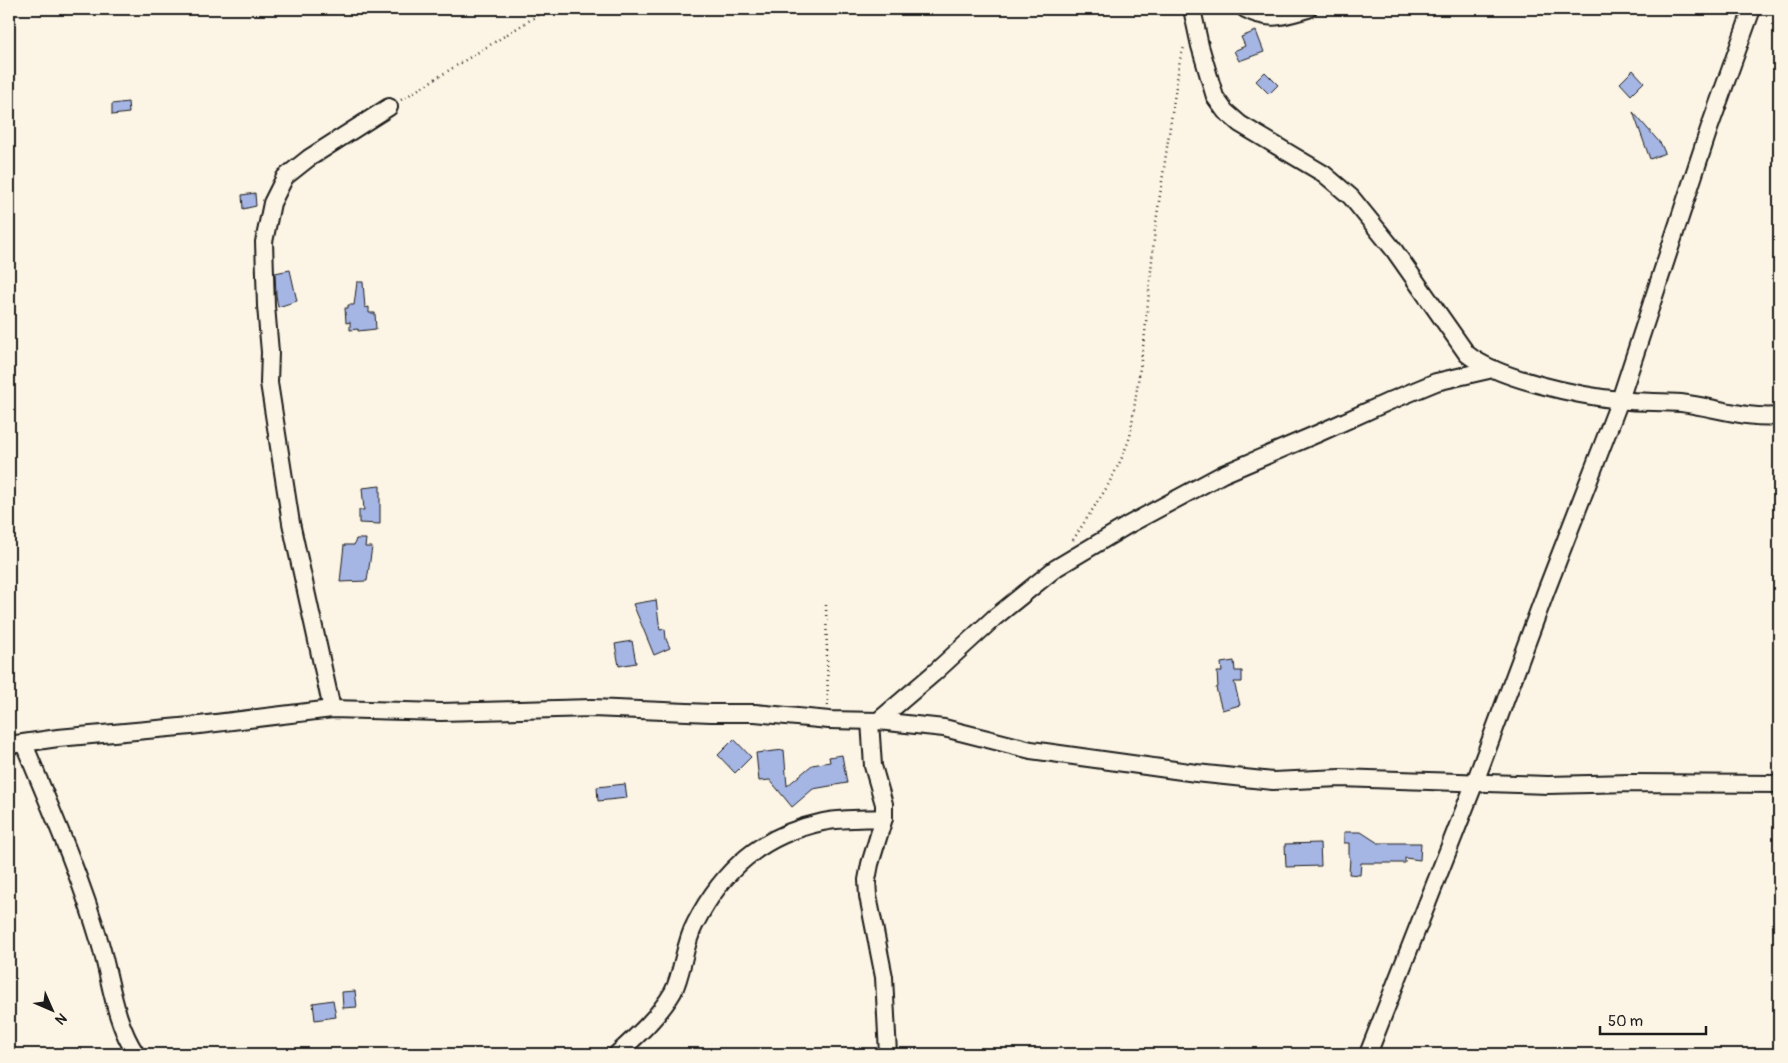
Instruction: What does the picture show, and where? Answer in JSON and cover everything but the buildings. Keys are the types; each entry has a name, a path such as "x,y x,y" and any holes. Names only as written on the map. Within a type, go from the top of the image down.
{"street":[{"path":"1192,9 1200,46 1215,96 1225,111 1240,124 1324,174 1351,197 1394,250 1467,354 1476,361 1493,369 1548,387 1620,400 1681,403 1746,416 1779,416"},
{"path":"1245,9 1257,15 1267,17 1278,17 1308,9"},
{"path":"1368,1054 1475,782 1620,400 1709,129 1752,9"},
{"path":"332,709 291,523 269,383 270,352 264,242 272,203 285,177 309,158 389,107"},
{"path":"874,721 933,674 994,618 1056,568 1128,525 1223,474 1390,401 1436,382 1493,369"},
{"path":"136,1054 128,1041 119,1018 100,942 67,847 16,744 332,709 441,712 592,708 755,713 944,728 1031,750 1216,775 1274,780 1340,778 1548,785 1631,783 1779,784"},
{"path":"874,721 873,766 884,804 884,818 867,880 871,913 884,977 888,1054"},
{"path":"618,1054 649,1022 674,991 694,925 718,885 740,861 755,849 772,840 810,826 842,820 884,818"}],"path":[{"path":"389,107 548,9"},
{"path":"1071,543 1107,488 1130,437 1145,333 1155,229 1180,59 1186,40"},
{"path":"826,605 829,720"}]}
